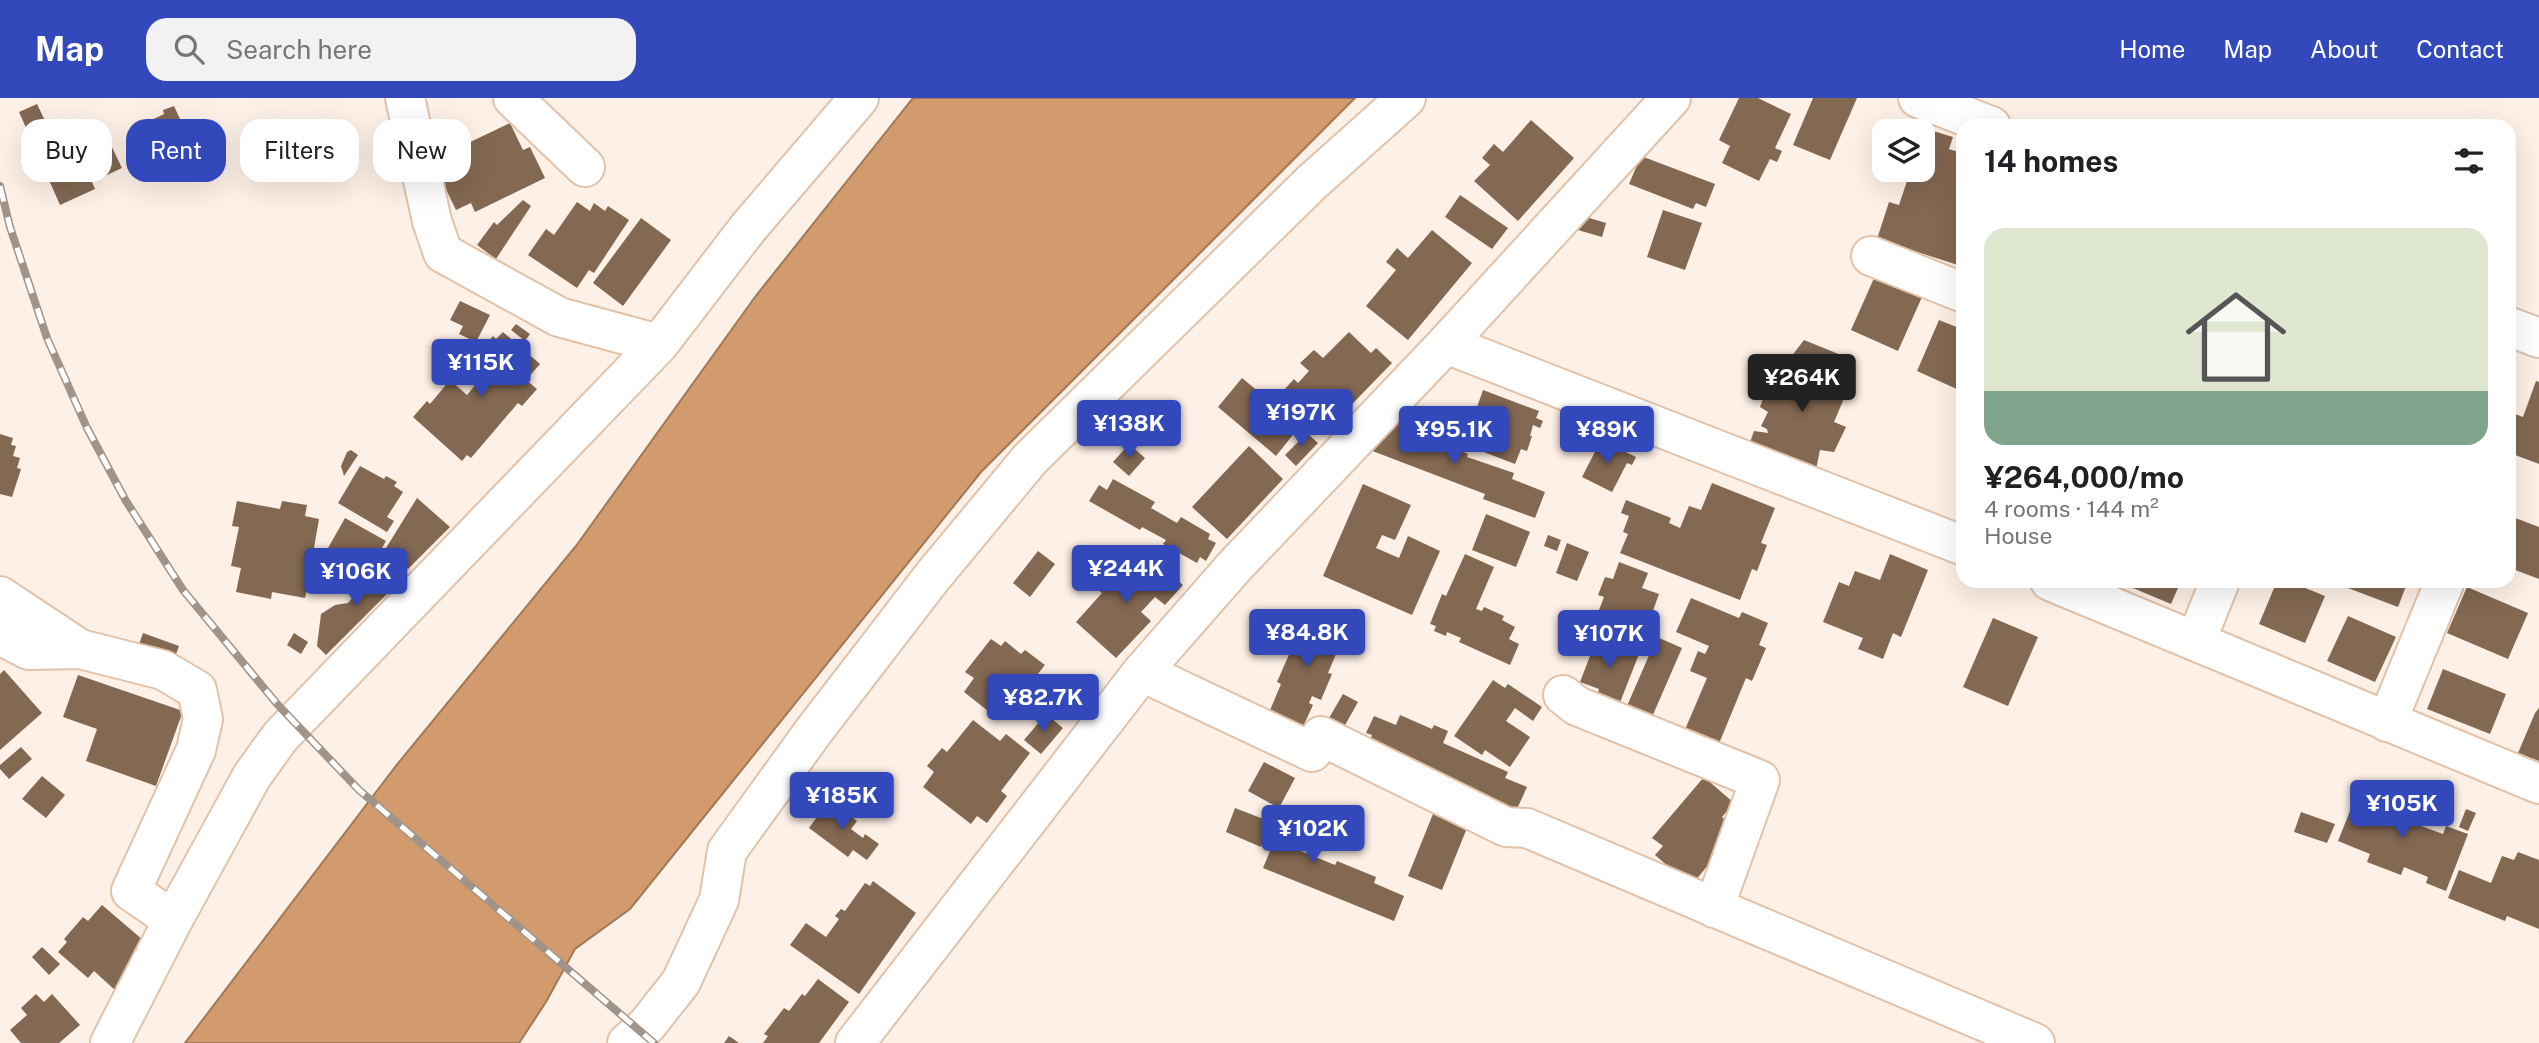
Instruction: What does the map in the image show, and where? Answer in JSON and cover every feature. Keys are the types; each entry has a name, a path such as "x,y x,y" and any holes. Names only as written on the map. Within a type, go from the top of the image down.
{"street":[{"path":"405,98 425,177 432,221 443,253 559,317 659,344"},
{"path":"513,98 585,167"},
{"path":"110,1043 173,920 252,776 280,737 659,344 748,228 859,98"},
{"path":"627,1043 647,1025 681,982 719,900 727,851 813,732 951,555 1030,459 1311,183 1406,98"},
{"path":"855,1043 1142,672 1234,567 1446,344 1671,98"},
{"path":"1918,98 1973,119"},
{"path":"1871,256 1956,290"},
{"path":"2516,329 2539,338"},
{"path":"1446,344 1956,543"},
{"path":"2067,588 2539,784"},
{"path":"2196,640 2217,588"},
{"path":"2387,722 2442,588"},
{"path":"0,596 80,649"},
{"path":"0,635 29,650 80,649 163,670 197,690 203,719 196,750 131,891 173,920"},
{"path":"1142,672 1312,752 1321,736 1506,827 1527,828 2035,1043"},
{"path":"1563,695 1577,706 1760,780 1714,908"}],"shaded area":[{"path":"913,98 1355,98 981,472 630,909 575,949 546,1002 519,1043 185,1043 395,767 576,546 755,297"}],"building":[{"path":"1739,98 1758,98 1791,114 1775,148 1782,151 1777,162 1770,159 1759,181 1722,163 1730,146 1719,140"},
{"path":"1813,98 1857,98 1830,160 1793,145"},
{"path":"37,104 44,119 22,119 19,112"},
{"path":"174,106 180,119 154,119 164,114 163,110"},
{"path":"1531,120 1574,158 1518,221 1474,181 1490,165 1482,158 1494,144 1503,152"},
{"path":"510,123 523,150 530,147 545,178 475,212 471,203 456,210 442,182 471,182 471,142"},
{"path":"1935,132 1953,137 1949,149 1956,151 1956,264 1877,239 1889,202 1899,205 1907,182 1935,182"},
{"path":"112,147 122,168 112,173"},
{"path":"1641,156 1715,184 1706,207 1696,203 1693,209 1629,184"},
{"path":"50,182 92,182 95,189 60,205"},
{"path":"1460,195 1508,228 1492,249 1445,217"},
{"path":"523,200 531,206 496,259 477,245 494,222 497,225"},
{"path":"577,202 590,211 594,203 605,211 608,206 629,220 594,273 589,270 577,288 528,255 546,229 554,235"},
{"path":"1663,210 1702,223 1685,270 1647,257"},
{"path":"1583,216 1606,223 1602,237 1578,230"},
{"path":"641,218 671,240 623,306 593,283"},
{"path":"1432,230 1472,263 1408,340 1366,306 1396,270 1386,262 1397,248 1408,258"},
{"path":"1875,276 1922,297 1898,351 1851,330"},
{"path":"460,301 490,315 476,342 459,334 463,326 450,320"},
{"path":"1939,320 1956,327 1956,389 1917,371"},
{"path":"516,324 530,334 525,341 511,330"},
{"path":"503,332 540,364 526,380 537,389 522,406 518,403 471,458 467,455 462,461 413,417 427,401 430,404 450,380 467,395 487,371 479,364 483,359 478,354 493,336 496,339"},
{"path":"1349,332 1371,353 1376,348 1392,363 1324,433 1310,419 1307,422 1282,397 1285,393 1283,391 1294,379 1298,383 1309,371 1300,363 1314,350 1323,358"},
{"path":"1804,340 1841,355 1834,371 1851,382 1834,422 1846,427 1834,452 1820,450 1813,484 1745,456 1754,431 1768,433 1767,429 1761,426 1768,412 1760,407 1768,385 1778,388 1791,357"},
{"path":"1242,378 1300,426 1276,456 1218,407"},
{"path":"2536,381 2539,382 2539,464 2516,455 2516,414 2523,417"},
{"path":"1483,390 1539,411 1536,418 1543,421 1540,428 1533,425 1527,451 1521,449 1515,464 1460,443 1467,425 1461,423 1467,407 1476,410"},
{"path":"1392,419 1452,441 1450,446 1468,454 1467,457 1514,473 1512,479 1545,492 1535,518 1483,499 1485,494 1362,447"},
{"path":"1307,433 1318,443 1296,466 1285,455"},
{"path":"0,434 13,438 11,445 16,446 13,456 20,458 17,468 21,469 12,497 0,494"},
{"path":"1601,440 1636,457 1632,465 1627,463 1612,492 1582,477"},
{"path":"1129,444 1145,458 1129,476 1113,462"},
{"path":"1249,446 1283,479 1227,539 1192,507"},
{"path":"351,450 358,455 344,476 341,466 347,452"},
{"path":"360,466 384,479 386,476 397,482 394,486 403,492 387,517 394,521 387,532 338,503"},
{"path":"1113,479 1155,502 1151,508 1177,523 1181,517 1210,534 1208,539 1216,543 1206,561 1200,557 1197,563 1163,544 1166,540 1142,527 1140,530 1089,501 1099,485 1107,490"},
{"path":"1712,483 1775,508 1761,543 1767,545 1757,571 1752,569 1740,600 1620,553 1628,534 1623,532 1629,516 1621,513 1626,500 1671,518 1669,523 1680,528 1689,506 1701,510"},
{"path":"1363,484 1411,505 1395,540 1382,535 1376,548 1399,558 1408,536 1440,551 1412,615 1323,576"},
{"path":"417,498 450,527 408,569 386,548"},
{"path":"237,501 280,509 282,501 307,505 305,516 319,519 314,548 322,549 314,591 307,590 305,598 272,592 271,599 236,592 241,568 231,566 239,527 232,526"},
{"path":"1486,514 1530,532 1516,567 1472,550"},
{"path":"345,518 386,541 362,583 356,580 352,588 346,585 348,581 342,578 348,567 338,562 342,556 328,548"},
{"path":"2516,518 2539,527 2539,579 2516,570"},
{"path":"1548,535 1561,540 1557,551 1544,546"},
{"path":"1567,543 1589,552 1577,581 1556,573"},
{"path":"1038,551 1055,564 1030,597 1013,583"},
{"path":"1465,554 1494,567 1476,609 1482,611 1484,607 1504,616 1502,620 1515,627 1509,639 1519,644 1510,665 1459,642 1461,638 1447,632 1446,636 1434,631 1436,626 1430,624 1442,594 1446,596"},
{"path":"1890,554 1928,570 1901,637 1893,633 1883,659 1858,649 1863,638 1823,622 1839,582 1849,586 1855,571 1880,580"},
{"path":"1143,558 1155,570 1160,565 1183,585 1165,605 1155,597 1141,612 1151,621 1116,658 1076,622 1102,593 1095,587 1115,565 1127,576"},
{"path":"387,559 405,576 326,655 317,646 321,614 335,605 348,603 359,590 365,590 379,581 377,572"},
{"path":"1619,562 1648,573 1642,588 1659,594 1639,649 1591,631 1604,597 1598,595 1605,577 1613,579"},
{"path":"2133,588 2178,588 2171,604"},
{"path":"2274,588 2305,588 2325,596 2305,643 2259,624"},
{"path":"2348,588 2405,588 2398,607"},
{"path":"2467,588 2528,613 2508,659 2447,633"},
{"path":"1691,598 1739,618 1742,612 1768,623 1759,645 1766,648 1752,681 1746,678 1718,746 1684,732 1707,678 1690,671 1698,651 1705,654 1709,646 1676,632"},
{"path":"1308,611 1347,628 1328,673 1332,674 1321,700 1312,696 1309,703 1313,705 1302,729 1268,715 1281,684 1277,682"},
{"path":"2348,616 2396,637 2375,682 2327,661"},
{"path":"1993,618 2038,637 2008,706 1963,687"},
{"path":"143,633 179,646 173,662 137,650"},
{"path":"294,633 308,642 301,654 287,645"},
{"path":"1657,637 1682,648 1652,717 1627,706"},
{"path":"1597,638 1639,654 1619,705 1597,697 1599,689 1580,682"},
{"path":"991,639 1001,646 1005,641 1021,654 1025,650 1045,665 1025,690 1017,684 993,715 964,692 974,678 965,672"},
{"path":"2443,669 2506,694 2490,734 2427,709"},
{"path":"4,670 42,713 0,750 0,674"},
{"path":"78,675 183,711 156,786 86,761 97,729 63,717"},
{"path":"1493,680 1505,688 1508,684 1542,707 1533,721 1515,708 1506,721 1530,737 1510,767 1485,750 1482,755 1454,736"},
{"path":"1343,694 1358,702 1344,727 1329,718"},
{"path":"2539,708 2539,761 2518,753"},
{"path":"1046,714 1063,728 1041,754 1024,740"},
{"path":"1400,715 1432,729 1434,725 1448,731 1443,743 1508,772 1505,778 1527,787 1517,809 1455,786 1369,743 1372,735 1366,733 1374,716 1396,725"},
{"path":"973,720 1000,741 1006,734 1030,753 1001,791 1007,796 987,823 977,816 971,824 923,787 934,772 927,766 942,748 947,752"},
{"path":"21,747 32,759 9,779 0,769 0,765"},
{"path":"1264,762 1295,778 1279,808 1248,791"},
{"path":"42,776 65,795 46,818 22,799"},
{"path":"1704,777 1734,803 1722,817 1732,825 1716,845 1721,849 1691,886 1655,855 1663,846 1652,838"},
{"path":"2358,791 2376,799 2377,795 2426,814 2421,826 2443,834 2446,826 2468,834 2446,891 2426,883 2428,877 2404,867 2401,875 2367,862 2370,854 2338,841"},
{"path":"829,800 857,821 851,829 863,838 865,834 879,844 867,860 853,850 848,857 809,828"},
{"path":"1235,808 1266,820 1269,813 1305,827 1296,849 1335,865 1337,861 1376,877 1374,883 1404,896 1394,921 1263,868 1275,839 1266,835 1261,847 1226,832"},
{"path":"1435,809 1469,823 1442,890 1408,876"},
{"path":"2466,809 2476,813 2468,831 2459,827"},
{"path":"2301,812 2335,824 2327,843 2294,832"},
{"path":"2518,852 2539,860 2539,929 2507,916 2505,921 2448,898 2459,870 2491,883 2502,856 2514,860"},
{"path":"873,881 916,913 859,994 790,945 806,923 826,937 839,919 835,916 841,909 845,911 865,883 870,886"},
{"path":"102,905 143,940 136,947 116,991 94,971 88,978 58,952 67,942 64,939 83,917 88,921"},
{"path":"42,947 60,964 49,975 32,957"},
{"path":"818,979 849,1002 819,1043 763,1043 768,1036 764,1034 784,1008 789,1011"},
{"path":"36,994 44,1002 52,994 80,1025 59,1043 21,1043 10,1030 27,1015 21,1008"},
{"path":"729,1036 739,1043 724,1043"}],"railway":[{"path":"0,186 10,227 47,338 87,428 126,501 183,590 278,705 359,790 654,1043"}]}
